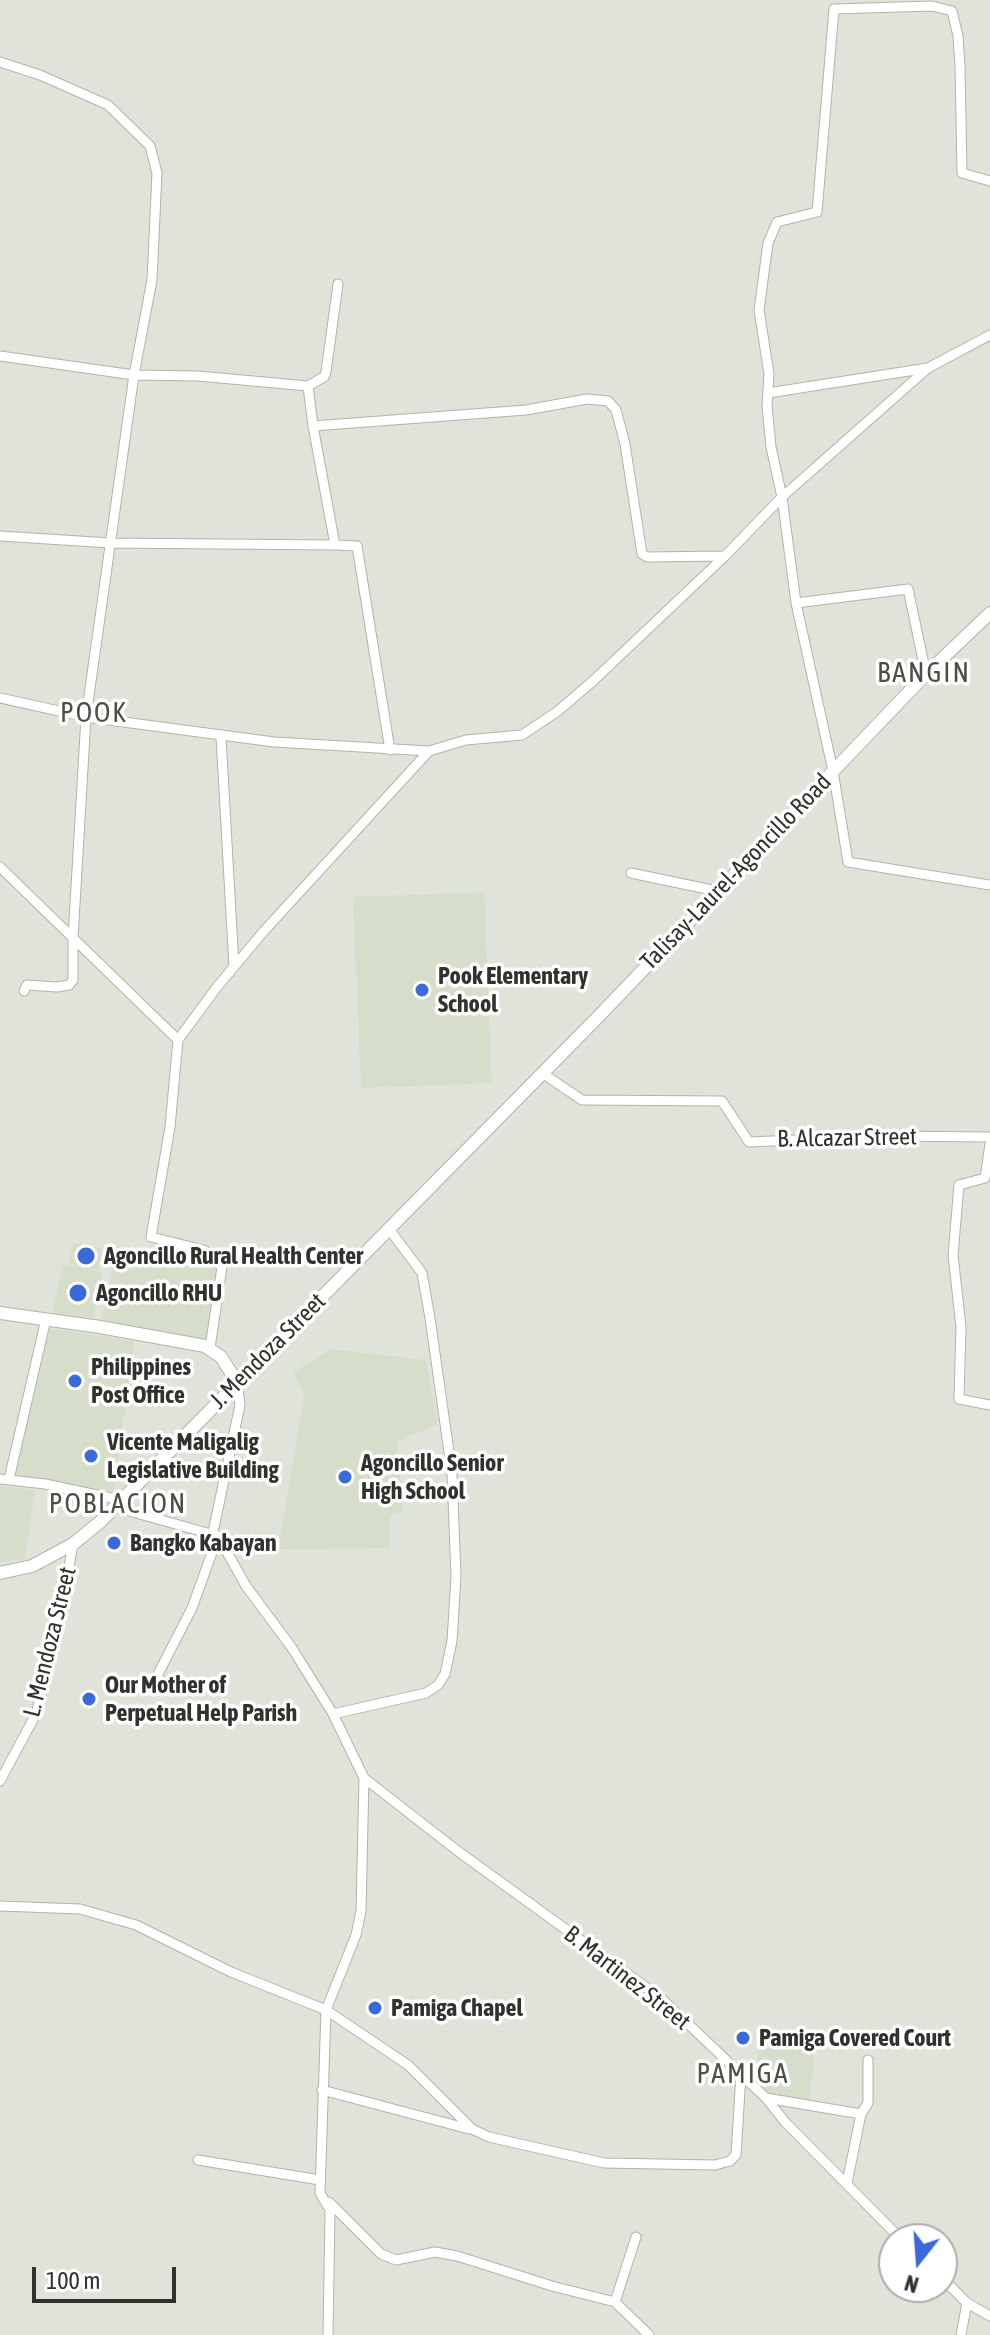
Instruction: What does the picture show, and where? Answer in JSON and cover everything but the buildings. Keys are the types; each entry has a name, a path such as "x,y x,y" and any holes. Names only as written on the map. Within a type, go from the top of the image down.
{"main road":[{"name":"Talisay-Laurel-Agoncillo Road","path":"483,1133 926,674 990,613"},
{"name":"J. Mendoza Street","path":"0,1573 32,1566 73,1544 118,1504 483,1133"},
{"path":"0,1313 100,1327 210,1348 221,1357 237,1382"}],"street":[{"path":"990,181 962,173 960,66 952,11 932,6 833,4 817,212 777,222 768,243 759,310 769,374 771,447 782,497 796,603 833,771 848,862 990,885"},
{"path":"0,62 40,75 108,105 150,146 157,173 152,280 134,375 86,717 73,980 69,985 57,987 27,985 24,991"},
{"path":"0,356 134,375 198,376 308,386 324,377 326,372 338,284"},
{"path":"0,698 86,717 221,737 390,750 429,751 466,740 522,735 558,711 725,556 782,497 928,368 990,335"},
{"path":"768,393 928,368"},
{"path":"308,386 335,545"},
{"path":"313,426 526,410 587,399 608,401 616,410 625,444 642,554 653,558 725,556"},
{"path":"0,536 110,543 357,546 390,750"},
{"path":"796,603 908,589 926,674"},
{"path":"221,737 234,967"},
{"path":"210,1348 222,1267 204,1250 151,1237 170,1127 178,1040 234,967 429,751"},
{"path":"0,867 178,1040"},
{"path":"631,873 717,891"},
{"name":"B. Alcazar Street","path":"542,1073 582,1100 722,1101 749,1142 856,1137 990,1137"},
{"path":"990,1144 985,1178 959,1185 953,1255 961,1327 959,1399 990,1405"},
{"path":"333,1714 426,1693 438,1685 445,1674 452,1641 456,1576 452,1473 430,1318 422,1273 389,1229"},
{"path":"46,1319 4,1479 118,1504 216,1534 246,1586 292,1648 333,1714 364,1778 361,1911 356,1935 326,2010 320,2193 330,2210 328,2335"},
{"path":"179,1687 159,1680 157,1676 192,1608 216,1534 240,1405 237,1382"},
{"name":"L. Mendoza Street","path":"0,1781 36,1714 61,1612 73,1544"},
{"name":"B. Martinez Street","path":"364,1778 459,1852 662,1999 766,2098 785,2122 886,2223"},
{"path":"0,1906 80,1909 136,1925 231,1972 326,2010 408,2065 472,2129"},
{"path":"847,2183 853,2142 861,2114 868,2103 868,2060"},
{"path":"322,2090 472,2129 489,2137 604,2163 715,2165 730,2161 736,2155 741,2074"},
{"path":"766,2098 861,2114"},
{"path":"198,2160 320,2180"},
{"path":"320,2193 381,2254 396,2260 435,2252 457,2256 615,2302 649,2335"},
{"path":"615,2302 636,2237"},
{"path":"958,2294 990,2316"},
{"path":"961,2335 967,2303"}],"shaded area":[{"name":"Pook Elementary School","path":"484,892 492,1083 361,1088 353,897"},
{"name":"Agoncillo Rural Health Center","path":"73,1243 103,1249 99,1270 69,1264"},
{"path":"117,1246 218,1266 206,1340 101,1321"},
{"name":"Agoncillo RHU","path":"63,1264 102,1272 93,1318 52,1313"},
{"path":"49,1328 134,1341 114,1492 12,1474"},
{"name":"Agoncillo Senior High School","path":"331,1349 426,1360 438,1424 396,1442 404,1512 390,1515 389,1548 278,1549 304,1396 294,1372"},
{"path":"0,1486 35,1490 25,1559 0,1562"},
{"path":"762,2042 815,2049 809,2101 766,2095 753,2076"}],"place":[{"name":"Pook Elementary School","path":"422,990"},
{"name":"Agoncillo Rural Health Center","path":"86,1256"},
{"name":"Agoncillo RHU","path":"78,1293"},
{"name":"Philippines Post Office","path":"75,1381"},
{"name":"Vicente Maligalig Legislative Building","path":"91,1456"},
{"name":"Agoncillo Senior High School","path":"345,1477"},
{"name":"Bangko Kabayan","path":"114,1543"},
{"name":"Our Mother of Perpetual Help Parish","path":"89,1699"},
{"name":"Pamiga Chapel","path":"375,2008"},
{"name":"Pamiga Covered Court","path":"743,2038"}],"district":[{"name":"BANGIN","path":"924,673"},
{"name":"POOK","path":"94,713"},
{"name":"POBLACION","path":"118,1504"},
{"name":"PAMIGA","path":"743,2074"}]}
